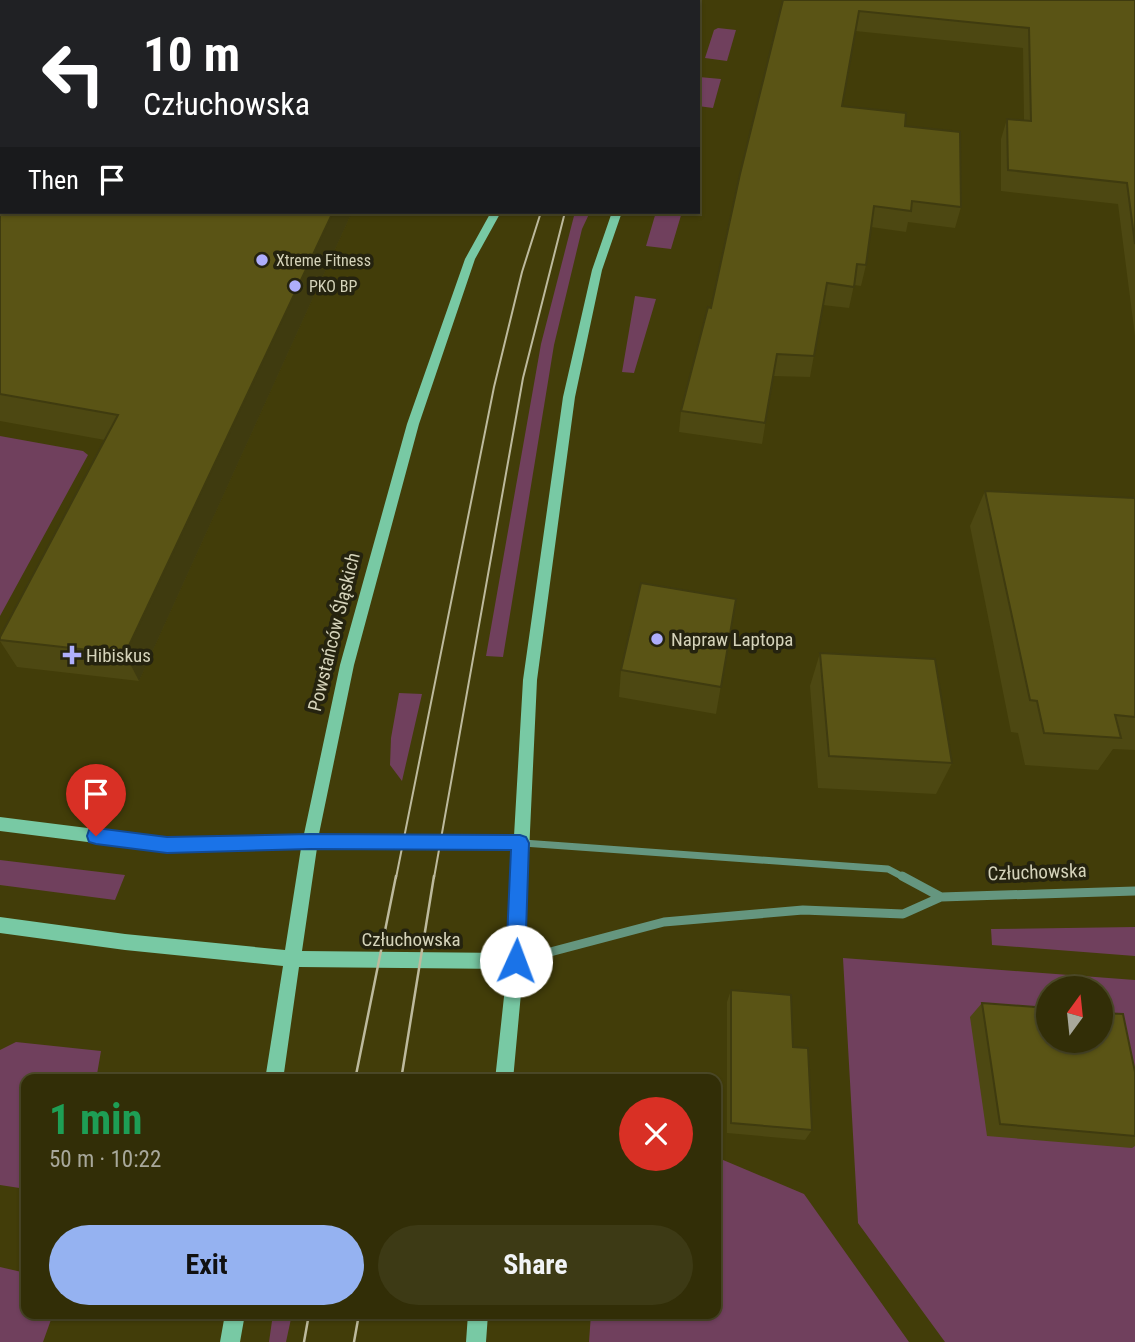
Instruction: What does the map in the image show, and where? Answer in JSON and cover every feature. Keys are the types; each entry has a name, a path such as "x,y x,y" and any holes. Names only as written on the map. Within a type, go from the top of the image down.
{"main road":[{"name":"Powstańców Śląskich","path":"275,1074 310,841 347,666 394,487 470,259 495,214"},
{"path":"505,1074 516,961 530,680 569,397 597,270 616,214"},
{"name":"Człuchowska","path":"0,824 167,845 310,841 520,843"},
{"name":"Człuchowska","path":"0,925 125,942 292,959 516,961"},
{"path":"230,1342 234,1319"},
{"path":"476,1342 478,1319"}],"street":[{"name":"Człuchowska","path":"520,843 888,869 941,897"},
{"name":"Człuchowska","path":"516,961 664,922 803,909 903,914 941,897 1135,891"}],"shaded area":[{"path":"714,30 736,30 727,61 705,58"},
{"path":"700,77 721,79 713,108 700,106"},
{"path":"574,214 589,214 582,229 554,345 503,657 486,656 541,344"},
{"path":"655,214 681,214 671,249 646,246"},
{"path":"635,296 656,299 634,373 622,372"},
{"path":"0,436 83,451 88,455 0,616"},
{"path":"399,693 422,694 402,781 390,765 391,738"},
{"path":"0,860 125,875 115,900 0,885"},
{"path":"1135,927 1135,956 992,945 991,929"},
{"path":"843,958 1082,976 1036,976 1036,1054 1113,1054 1113,978 1135,980 1135,1342 945,1342 858,1223"},
{"path":"16,1042 101,1051 97,1074 21,1074 21,1188 0,1185 0,1050"},
{"path":"721,1159 804,1194 909,1342 589,1342 591,1319 721,1319"},
{"path":"0,1267 21,1272 21,1319 51,1319 43,1342 0,1342"},
{"path":"272,1319 291,1319 286,1342 269,1342"}],"building":[{"path":"783,0 1135,0 1135,244 1127,183 1008,170 1007,119 1031,121 1029,28 859,11 842,106 906,113 905,126 960,132 961,207 912,201 911,211 874,206 866,265 857,264 854,287 827,283 814,356 777,354 765,423 681,411 708,307 711,308 740,174"},
{"path":"0,214 332,214 125,654 0,640 118,415 0,394"},
{"path":"985,491 1135,498 1135,717 1115,715 1121,738 1044,733 1037,701 1030,700"},
{"path":"641,583 736,599 721,687 621,670"},
{"path":"820,653 935,659 952,763 829,756"},
{"path":"731,990 791,995 793,1047 808,1048 812,1130 731,1123"},
{"path":"982,1003 1036,1007 1036,1054 1113,1054 1113,1014 1123,1014 1135,1072 1135,1136 1000,1124"}],"tram line":[{"path":"396,878 494,387 522,272 540,214"},
{"path":"434,878 523,378 564,214"},
{"path":"356,1074 396,876"},
{"path":"402,1074 434,876"},
{"path":"304,1342 308,1319"},
{"path":"354,1342 358,1319"}],"place":[{"name":"Xtreme Fitness","path":"262,260"},
{"name":"PKO BP","path":"295,286"},
{"name":"Napraw Laptopa","path":"657,639"},
{"name":"Hibiskus","path":"72,655"}],"route":[{"path":"96,836 167,845 310,841 520,843 516,961"}]}
